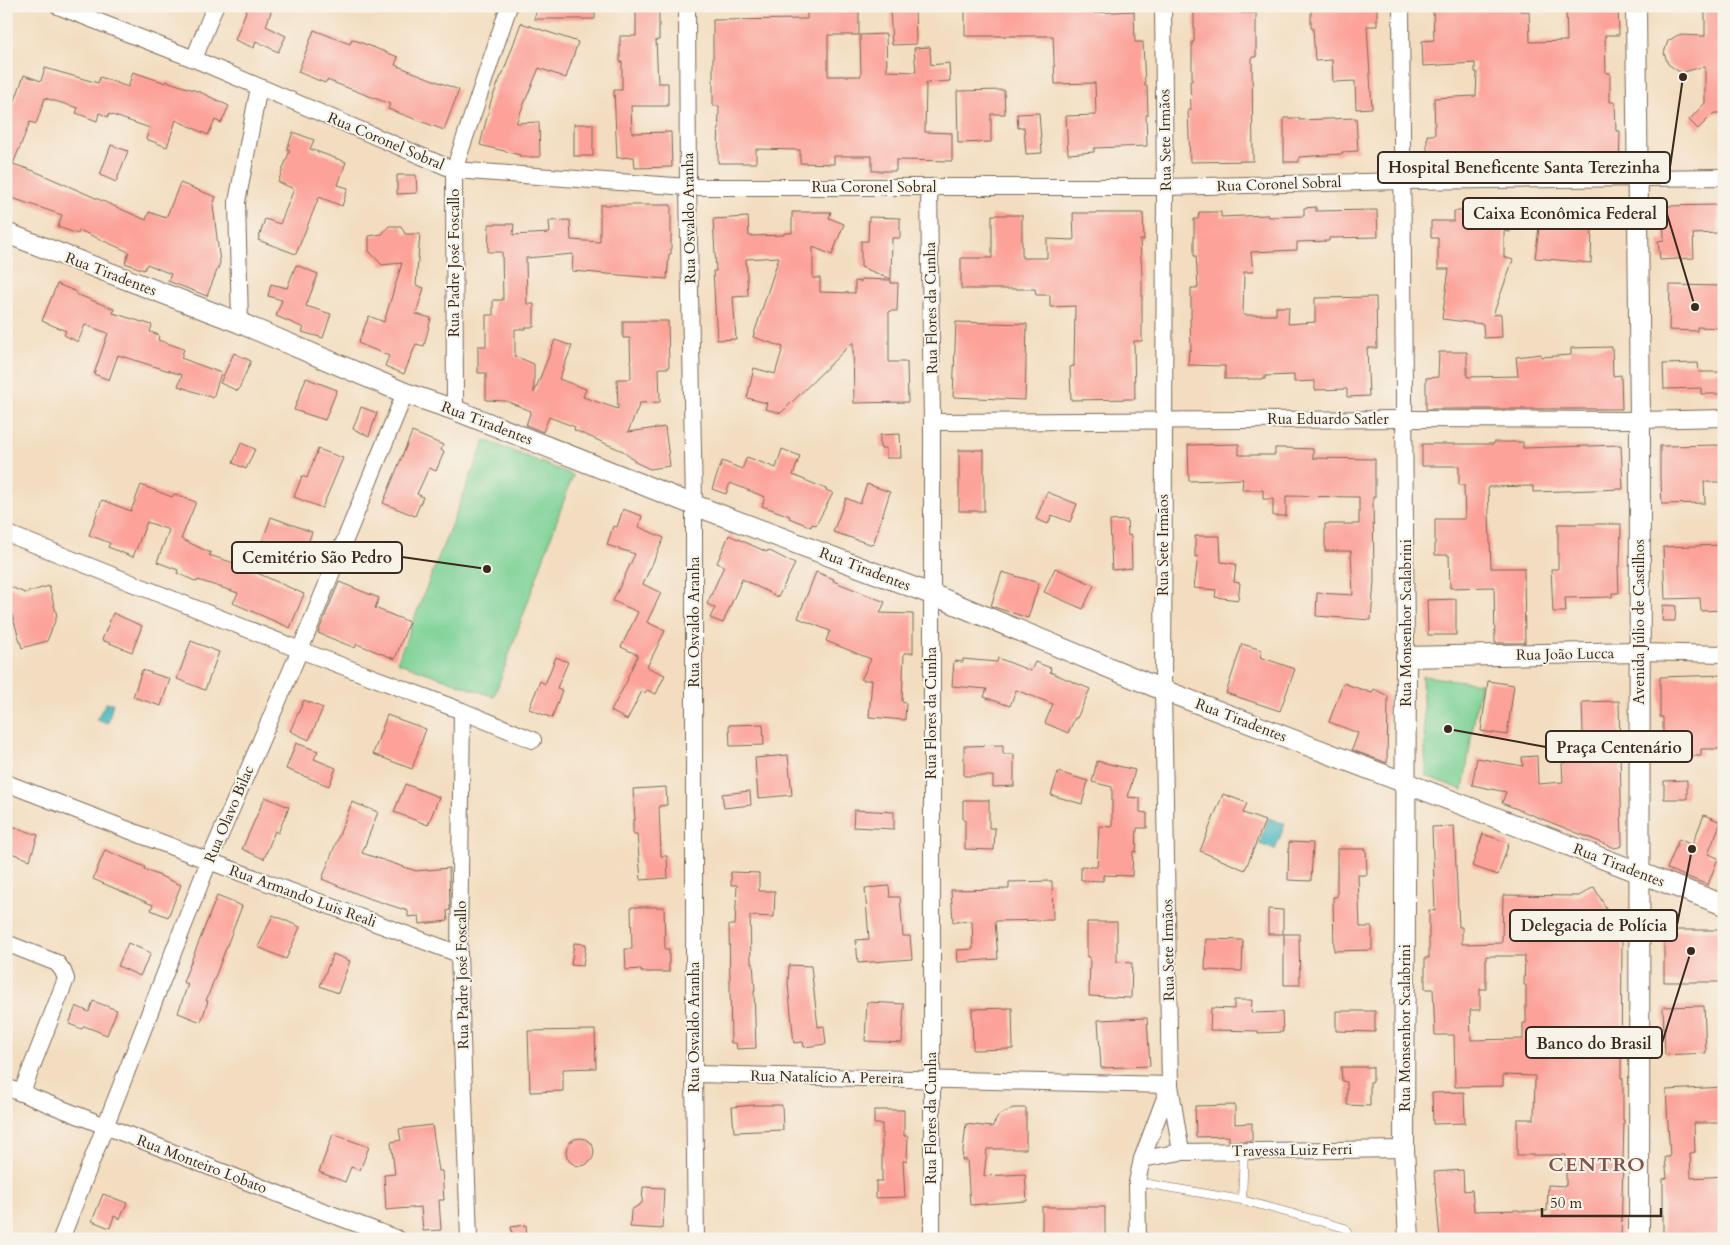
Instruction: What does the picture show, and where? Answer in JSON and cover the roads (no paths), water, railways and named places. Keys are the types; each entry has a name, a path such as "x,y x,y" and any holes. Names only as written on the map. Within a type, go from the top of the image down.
{"street":[{"name":"Rua Coronel Sobral","path":"58,6 194,59 454,170 688,187 1165,187 1402,181 1724,177"},
{"path":"194,59 215,6"},
{"name":"Rua Padre José Foscallo","path":"455,410 454,170 509,6"},
{"name":"Rua Osvaldo Aranha","path":"687,6 688,187 694,505 694,1074 696,1239"},
{"name":"Rua Sete Irmãos","path":"1163,6 1165,187 1163,690 1170,1084"},
{"name":"Rua Monsenhor Scalabrini","path":"1401,6 1406,657 1404,1149 1409,1239"},
{"name":"Avenida Júlio de Castilhos","path":"1636,6 1640,420 1639,1239"},
{"path":"240,323 237,202 259,87"},
{"name":"Rua Flores da Cunha","path":"929,188 932,422 932,1239"},
{"name":"Rua Tiradentes","path":"6,233 240,323 405,393 455,410 694,505 931,594 1163,690 1724,905"},
{"name":"Rua Olavo Bilac","path":"61,1239 107,1126 209,861 300,650 405,393"},
{"name":"Rua Eduardo Satler","path":"932,422 1404,419 1640,420 1724,418"},
{"path":"6,533 300,650 534,740"},
{"name":"Rua João Lucca","path":"1406,657 1639,652 1724,654"},
{"name":"Rua Padre José Foscallo","path":"462,711 460,954 469,1239"},
{"name":"Rua Armando Luis Reali","path":"6,783 460,954"},
{"path":"6,943 57,964 64,971 66,979 22,1092"},
{"name":"Rua Natalício A. Pereira","path":"694,1074 1170,1084"},
{"path":"1170,1084 1181,1152"},
{"path":"1138,1239 1137,1182 1142,1159 1170,1084"},
{"name":"Rua Monteiro Lobato","path":"6,1087 398,1239"},
{"name":"Travessa Luiz Ferri","path":"1142,1159 1181,1152 1404,1149"}],"lane":[{"path":"1242,1200 1244,1151"},
{"path":"1137,1182 1242,1200 1344,1228 1350,1239"}],"water":[{"path":"106,703 113,703 108,723 96,720"},
{"path":"1269,818 1285,824 1275,850 1259,844"}],"place":[{"name":"Hospital Beneficente Santa Terezinha","path":"1683,77"},
{"name":"Caixa Econômica Federal","path":"1695,307"},
{"name":"Cemitério São Pedro","path":"487,569"},
{"name":"Praça Centenário","path":"1448,729"},
{"name":"Delegacia de Polícia","path":"1692,849"},
{"name":"Banco do Brasil","path":"1691,951"}],"district":[{"name":"CENTRO","path":"1597,1164"}]}
